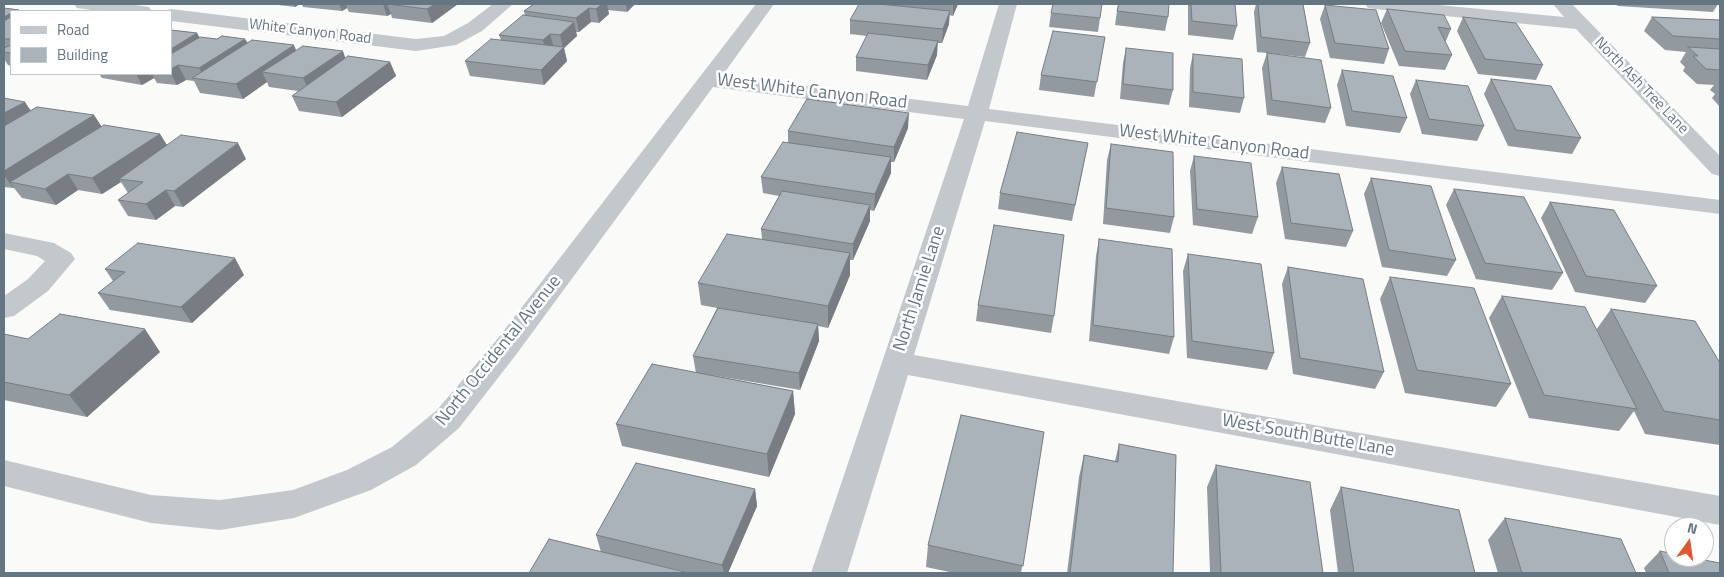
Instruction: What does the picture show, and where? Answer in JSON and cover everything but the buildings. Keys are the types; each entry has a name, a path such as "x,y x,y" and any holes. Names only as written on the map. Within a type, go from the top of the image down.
{"street":[{"path":"83,4 134,10"},
{"name":"White Canyon Road","path":"172,15 416,45 449,41 476,27 504,4"},
{"name":"North Occidental Avenue","path":"4,473 152,509 220,515 294,504 359,480 404,456 448,419 505,348 765,4"},
{"name":"North Jamie Lane","path":"829,573 977,113 1008,4"},
{"path":"1374,4 1581,24"},
{"name":"North Ash Tree Lane","path":"1562,4 1720,169"},
{"name":"West White Canyon Road","path":"708,80 1720,207"},
{"path":"4,241 45,249 62,259 38,285 4,309"},
{"name":"West South Butte Lane","path":"896,362 1720,510"}]}
